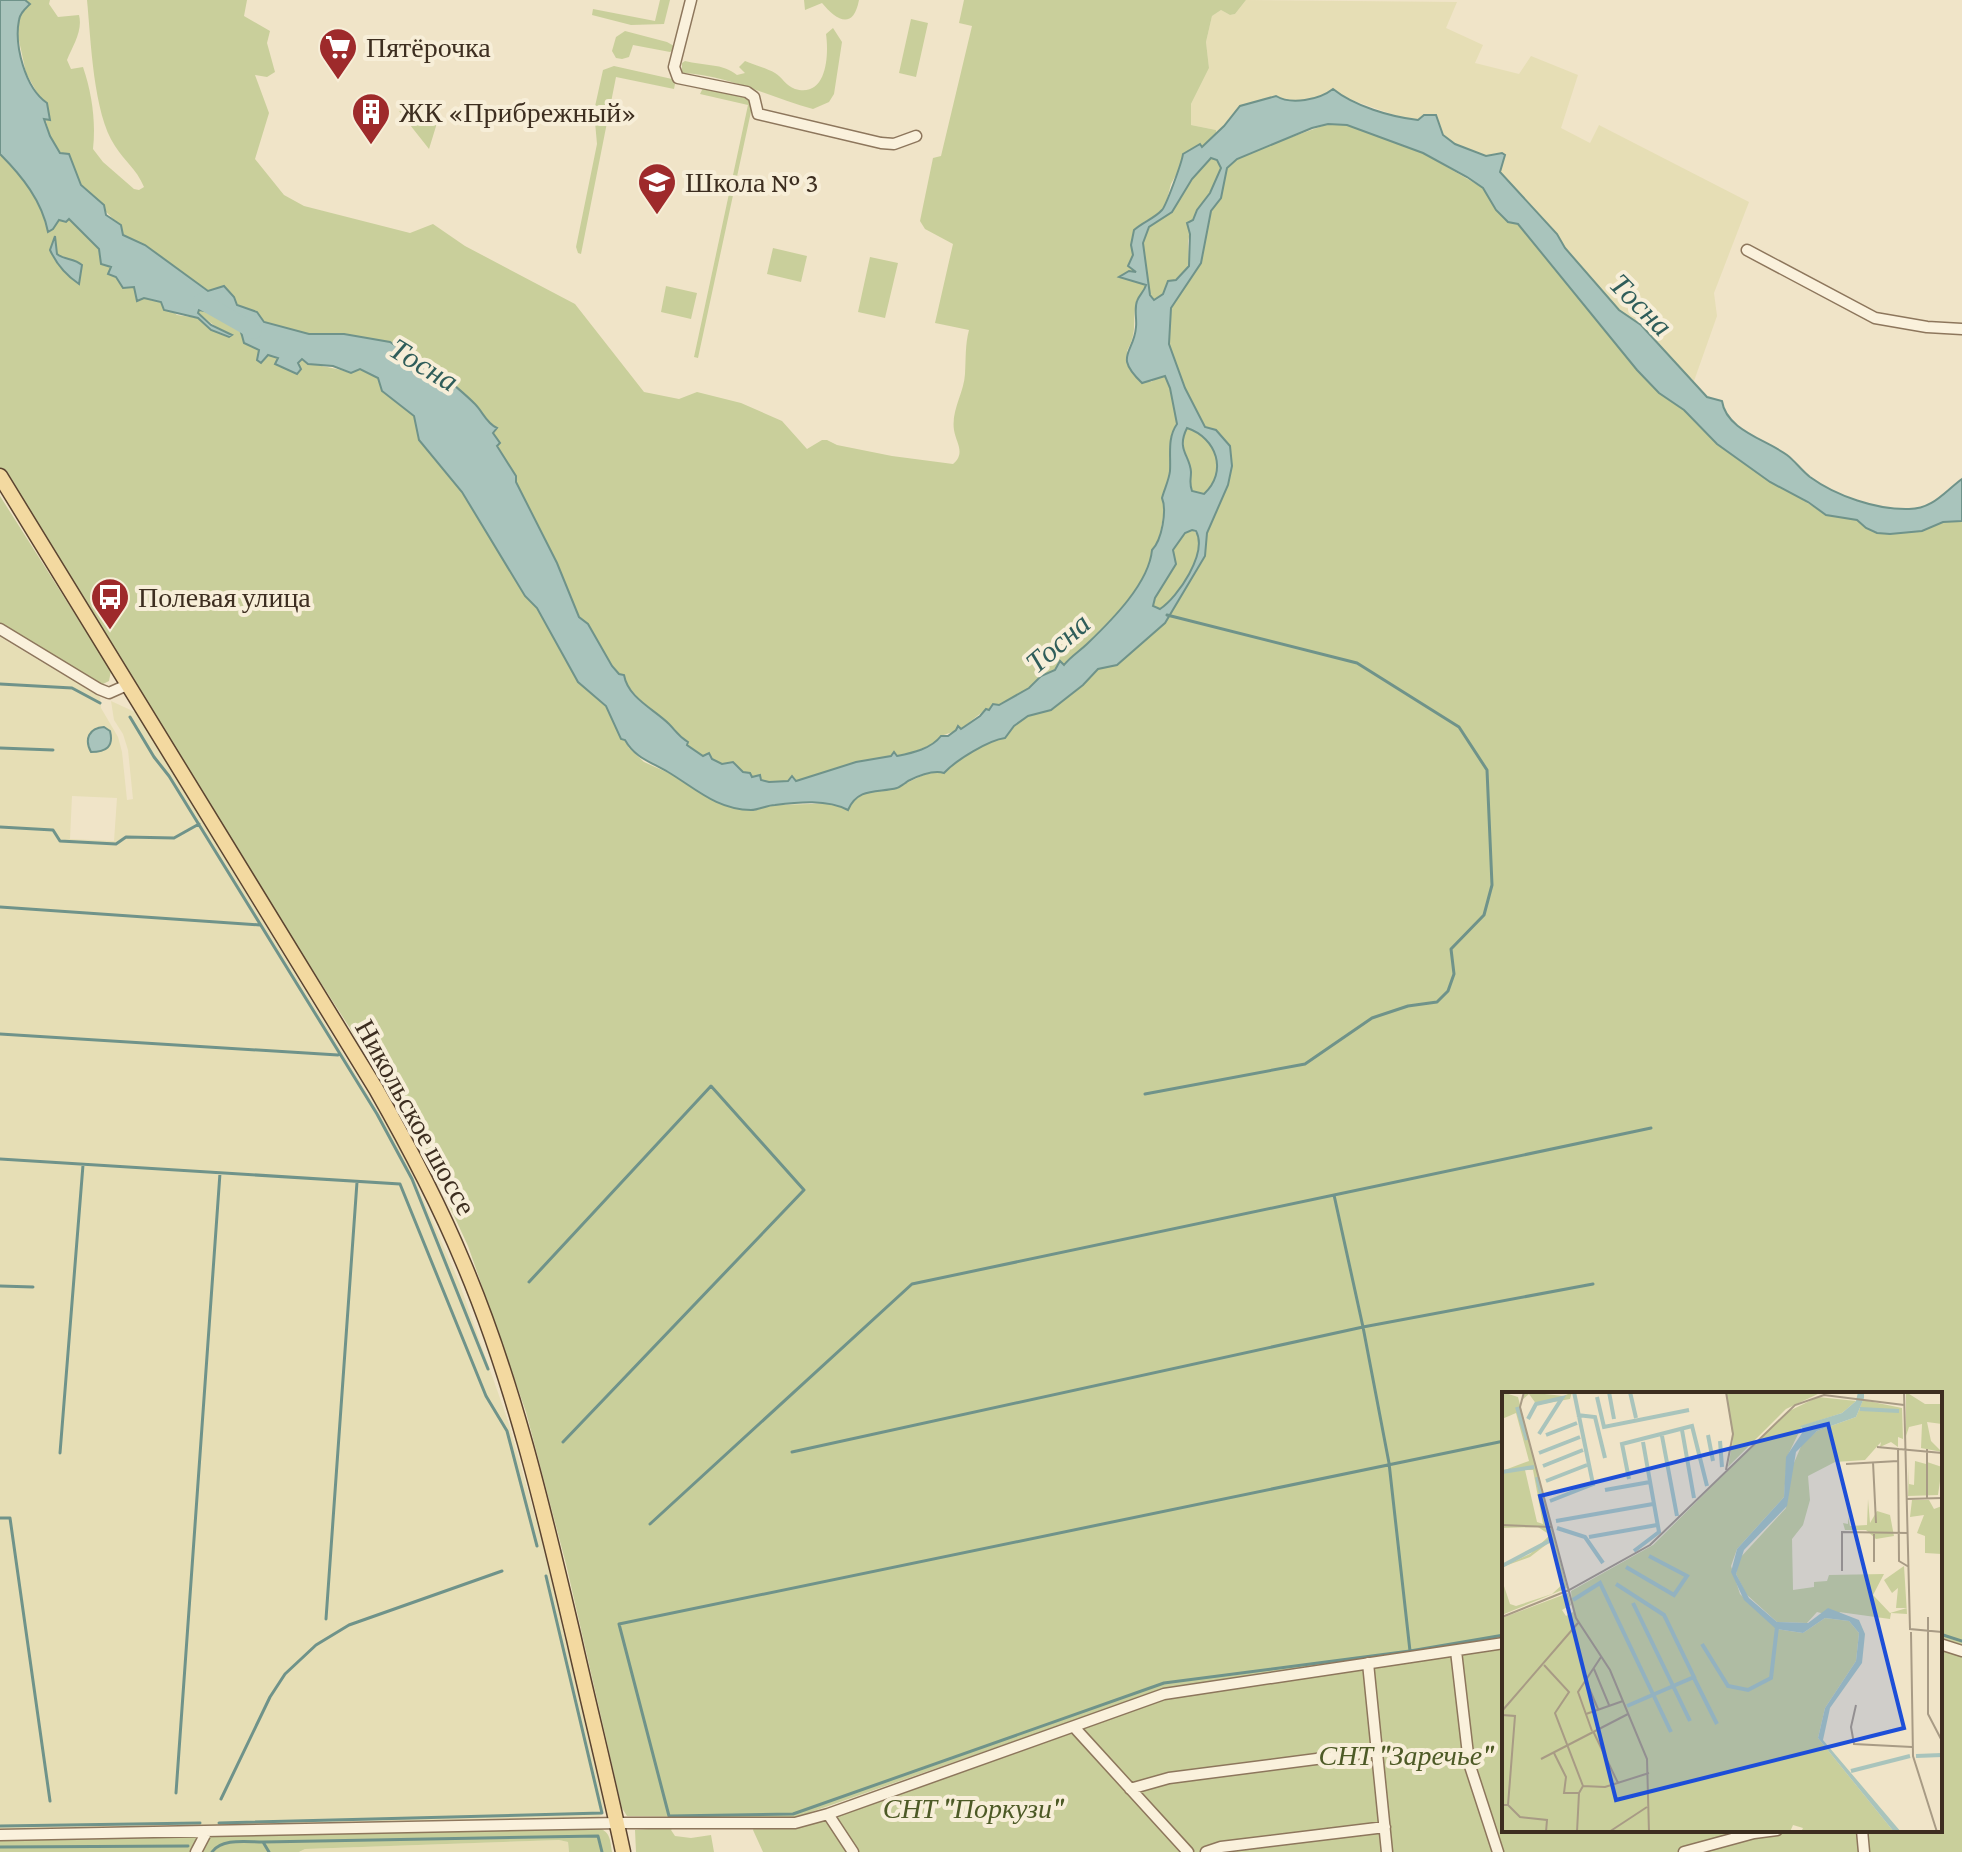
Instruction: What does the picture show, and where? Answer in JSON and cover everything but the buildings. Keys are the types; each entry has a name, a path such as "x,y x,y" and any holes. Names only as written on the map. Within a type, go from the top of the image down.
{"main road":[{"name":"Никольское шоссе","path":"0,476 400,1130 464,1263 502,1368 537,1489 623,1852"}],"street":[{"path":"691,0 674,67 678,78 747,92 754,97 758,114 777,119 881,143 894,144 916,136"},
{"path":"1747,250 1875,318 1927,327 1962,329"},
{"path":"0,629 99,689 109,693 127,685"},
{"path":"0,1835 617,1823 795,1823 1164,1694 1502,1643"},
{"path":"1942,1645 1962,1651"},
{"path":"1456,1651 1469,1763 1498,1852"},
{"path":"1368,1663 1387,1852"},
{"path":"1074,1727 1188,1852"},
{"path":"1130,1789 1169,1778 1378,1751"},
{"path":"828,1814 853,1852"},
{"path":"1206,1852 1221,1847 1385,1827"},
{"path":"196,1852 207,1831"},
{"path":"1684,1852 1762,1832"},
{"path":"1862,1832 1864,1852"}],"shaded area":[{"path":"1246,0 1457,2 1446,28 1483,45 1475,63 1519,74 1531,56 1578,75 1561,128 1590,143 1599,125 1749,202 1714,293 1717,316 1694,381 1641,325 1619,310 1565,248 1557,234 1500,172 1502,153 1486,156 1455,144 1443,135 1439,123 1403,118 1343,97 1333,90 1325,96 1310,99 1240,106 1216,134 1216,130 1191,125 1191,104 1209,68 1206,42 1212,16 1221,10 1235,14"},
{"path":"0,637 100,697 101,708 118,737 122,752 127,800 133,799 128,750 114,720 111,701 137,713 402,1151 459,1282 508,1421 543,1544 604,1812 598,1818 0,1831","holes":["72,796 117,798 114,841 70,839"]},
{"path":"568,1842 569,1852 300,1852 305,1849"}],"green space":[{"path":"25,0 50,0 49,4 58,17 79,15 79,32 67,60 71,69 83,67 86,77 94,118 93,149 134,189 144,187 115,146 102,115 94,76 87,0 247,0 244,16 270,31 267,43 275,72 267,77 255,75 269,113 255,159 284,195 304,206 410,233 433,224 465,246 575,304 644,392 679,399 697,392 741,403 782,421 807,449 827,440 837,445 892,456 953,464 960,452 954,423 964,381 969,330 935,323 953,244 925,229 920,221 933,158 941,156 972,26 959,23 964,0 1246,0 1235,14 1221,10 1212,16 1206,42 1209,68 1191,104 1191,125 1216,130 1216,134 1202,147 1199,144 1183,154 1165,207 1144,222 1131,245 1136,272 1120,277 1146,285 1136,303 1134,332 1127,351 1151,382 1161,375 1165,376 1177,424 1170,441 1170,471 1162,498 1165,506 1158,544 1144,576 1125,605 1064,666 1061,662 1055,670 1029,688 999,705 993,704 961,729 911,753 856,762 795,781 769,782 703,756 687,745 688,742 676,735 671,726 638,698 605,656 588,624 579,617 557,563 516,482 516,476 503,458 490,425 475,404 447,378 390,342 344,334 309,334 263,322 252,311 208,292 157,254 123,235 81,185 69,154 60,153 50,136 40,98 26,73 18,36 19,16 29,4"},
{"path":"660,0 670,0 664,24 631,25 592,15 593,9 655,21"},
{"path":"804,0 859,0 853,16 844,20 822,3 805,10"},
{"path":"911,19 928,23 916,77 899,73"},
{"path":"833,28 842,42 834,94 829,102 813,109 732,82 682,73 682,63 685,61 719,67 737,75 745,73 739,67 745,61 775,73 792,88 806,90 814,87 824,73 826,34"},
{"path":"625,31 667,42 674,46 674,50 670,52 633,45 629,57 616,58 612,51 616,37"},
{"path":"614,66 672,79 675,84 674,89 616,77 581,254 576,247 597,144 594,111 603,70"},
{"path":"703,88 749,97 752,107 698,358 694,357 748,105 700,94"},
{"path":"399,111 435,119 437,123 429,149"},
{"path":"1328,124 1347,125 1423,153 1483,188 1496,210 1518,224 1637,370 1659,393 1684,410 1717,444 1826,515 1857,520 1866,528 1890,534 1922,531 1943,522 1962,521 1962,1645 1942,1639 1942,1392 1502,1392 1502,1638 1163,1689 794,1818 627,1816 622,1808 566,1564 526,1412 468,1246 429,1162 380,1075 251,874 139,688 0,469 0,154 30,190 41,209 48,231 59,219 68,218 99,249 116,277 134,287 137,293 153,301 161,301 177,315 198,318 211,330 224,333 198,313 199,310 212,312 216,307 228,312 236,320 244,343 278,358 275,364 294,373 302,359 350,373 360,369 378,378 382,391 414,416 419,440 462,492 525,596 537,608 578,682 606,706 629,748 644,762 753,811 772,805 851,803 871,792 894,788 928,774 944,773 973,751 1005,738 1014,726 1028,716 1051,710 1098,669 1111,664 1165,623 1205,556 1207,533 1228,485 1232,466 1230,446 1205,427 1185,388 1169,344 1171,308 1201,263 1206,225 1211,211 1221,198 1227,168 1237,159"},
{"path":"1211,158 1217,160 1221,167 1210,193 1193,220 1188,241 1189,266 1175,280 1168,281 1163,294 1154,300 1150,295 1143,243 1149,227 1172,212 1192,179"},
{"path":"773,248 807,256 801,282 767,274"},
{"path":"870,257 898,263 885,318 858,312"},
{"path":"666,286 697,293 691,319 661,312"},
{"path":"1187,428 1206,440 1216,456 1216,475 1204,494 1191,488 1190,466 1183,441"},
{"path":"0,496 111,671 109,681 103,684 91,681 0,626"},
{"path":"1192,529 1200,538 1193,568 1167,603 1160,609 1153,606 1176,564 1173,550 1185,533"},
{"name":"СНТ \"Заречье\"","path":"1502,1643 1502,1832 1942,1832 1942,1645 1962,1651 1962,1852 763,1852 753,1830 755,1823 795,1823 1164,1694"},
{"path":"596,1827 608,1836 612,1852 569,1852 568,1842 559,1840 305,1849 299,1852 200,1852 208,1837 215,1835"},
{"path":"674,1827 671,1830 675,1836 691,1838 711,1835 714,1852 636,1852 635,1830"},
{"path":"193,1835 196,1838 193,1852 0,1852 0,1839"}],"water":[{"path":"0,0 25,0 30,4 19,20 20,53 27,77 47,103 50,120 44,119 50,136 60,153 69,154 81,185 104,205 106,215 121,225 123,235 145,245 208,291 224,286 237,305 257,312 264,322 309,334 344,334 390,342 420,362 436,368 497,428 493,433 500,443 497,446 516,476 516,482 557,563 579,617 588,624 612,666 624,675 631,690 688,742 687,745 703,756 709,753 712,759 722,764 733,762 752,777 760,775 761,780 769,782 788,781 792,776 796,781 856,762 891,756 894,752 897,756 915,752 941,736 948,736 958,726 961,729 986,709 989,710 993,704 999,705 1029,688 1041,676 1055,670 1060,661 1064,665 1098,634 1137,588 1163,525 1162,498 1169,478 1170,447 1177,424 1165,376 1142,383 1129,366 1127,355 1136,327 1136,304 1146,285 1119,277 1129,271 1136,272 1128,266 1133,255 1134,230 1162,210 1183,154 1200,144 1202,147 1240,106 1276,96 1305,100 1333,89 1373,110 1396,116 1418,120 1424,115 1436,115 1443,135 1455,144 1486,156 1502,153 1505,155 1500,172 1557,234 1565,248 1619,310 1641,325 1707,397 1722,401 1725,411 1739,427 1787,455 1820,484 1870,504 1897,509 1925,506 1962,479 1962,521 1943,522 1922,531 1877,533 1857,520 1826,515 1770,482 1717,444 1684,410 1659,393 1518,224 1508,222 1496,210 1483,188 1423,153 1347,125 1328,124 1237,159 1227,168 1221,198 1211,211 1201,263 1171,308 1169,344 1185,388 1205,427 1216,430 1230,446 1232,466 1228,485 1207,533 1205,556 1165,623 1117,665 1098,669 1051,710 1028,716 1014,726 1005,738 973,751 944,773 926,774 897,788 863,794 848,810 812,802 772,805 754,810 739,809 707,797 639,755 621,739 606,706 578,682 537,608 525,596 462,492 419,440 414,416 382,391 378,378 360,369 351,373 333,366 308,364 302,359 298,363 301,369 297,374 275,364 278,358 268,355 261,363 257,360 259,350 244,343 236,321 223,310 217,308 220,314 199,310 198,313 211,325 232,335 229,337 211,330 198,318 164,310 161,302 144,298 137,301 134,287 123,288 116,277 108,274 111,267 101,264 99,249 69,219 66,222 59,220 48,232 30,190 0,154","holes":["1211,158 1217,160 1221,168 1210,193 1193,220 1187,223 1190,234 1189,266 1176,280 1168,281 1163,294 1154,300 1150,295 1143,243 1149,227 1172,212 1192,179","1187,428 1197,433 1206,439 1216,456 1216,476 1204,494 1192,491 1190,466 1183,447","1196,531 1199,540 1195,562 1175,595 1160,609 1153,606 1155,598 1176,564 1173,550 1185,533"]},
{"path":"55,236 57,254 82,265 79,284 62,269 50,250"},
{"path":"104,727 110,731 110,745 105,750 91,752 89,735"}],"waterway":[{"name":"Тосна","path":"201,301 254,331"},
{"path":"1145,1094 1305,1064 1372,1018 1408,1006 1437,1002 1448,991 1454,974 1451,949 1484,915 1492,885 1487,770 1459,727 1357,663 1167,615"},
{"path":"0,684 72,688 100,703"},
{"path":"130,717 377,1114 412,1179 488,1369"},
{"path":"0,748 53,750"},
{"path":"0,827 53,830 60,841 116,844 126,837 174,838 199,824"},
{"path":"0,907 260,925"},
{"path":"0,1034 338,1055"},
{"path":"529,1282 711,1086 804,1190 563,1442"},
{"path":"1334,1195 1651,1128"},
{"path":"0,1159 400,1184 486,1396 507,1431 537,1546"},
{"path":"60,1453 83,1165"},
{"path":"176,1793 220,1173"},
{"path":"326,1619 357,1182"},
{"path":"650,1524 912,1284 1334,1195 1389,1463 1410,1651 1502,1635"},
{"path":"792,1452 1363,1327 1593,1284"},
{"path":"0,1286 33,1287"},
{"path":"1410,1651 1164,1683 793,1814 669,1816 619,1624 1502,1441"},
{"path":"0,1518 10,1518 50,1801"},
{"path":"221,1799 270,1697 285,1674 316,1645 349,1625 502,1571"},
{"path":"219,1823 602,1813 546,1576"},
{"path":"1942,1635 1962,1641"},
{"path":"0,1826 200,1823"},
{"path":"269,1852 263,1842 598,1836 602,1852"},
{"path":"212,1852 228,1843 263,1842"},
{"path":"0,1847 188,1846"}],"place":[{"name":"Пятёрочка","path":"338,81"},
{"name":"ЖК «Прибрежный»","path":"371,146"},
{"name":"Школа № 3","path":"657,216"},
{"name":"Полевая улица","path":"110,631"}],"park label":[{"name":"СНТ \"Поркузи\"","path":"973,1808"}]}
